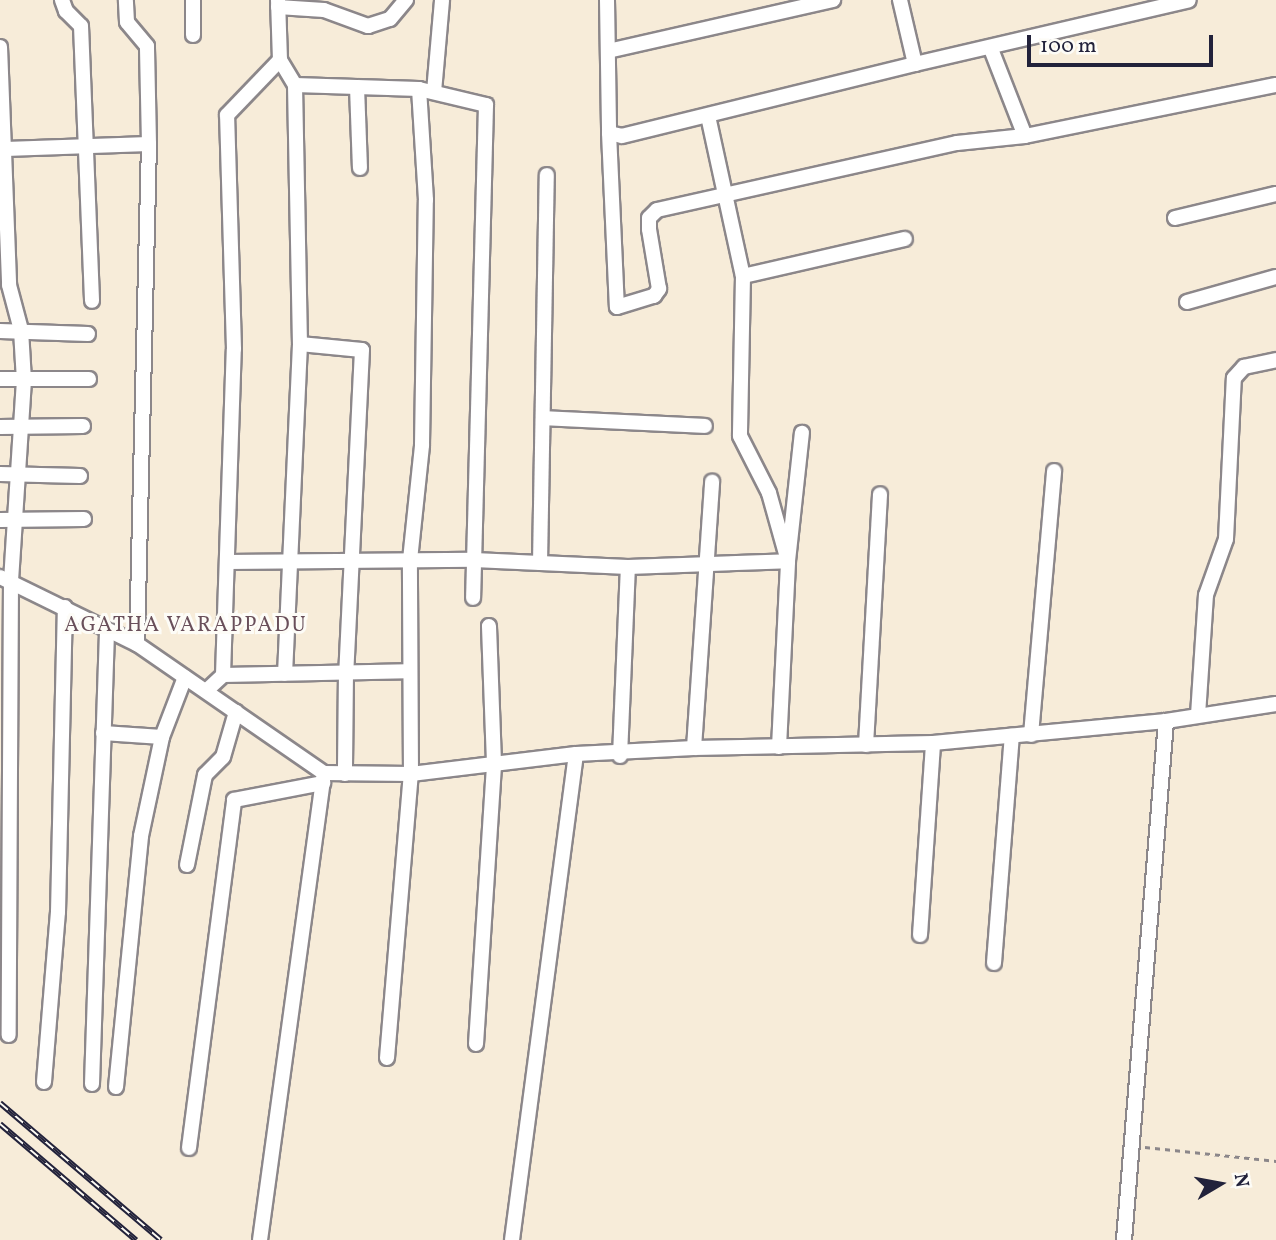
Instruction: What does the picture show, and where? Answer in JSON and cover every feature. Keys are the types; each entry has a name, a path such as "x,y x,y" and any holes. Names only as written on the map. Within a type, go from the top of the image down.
{"street":[{"path":"62,0 66,11 81,26 89,146 92,301"},
{"path":"126,0 127,22 147,46 149,144 137,644"},
{"path":"192,35 193,0"},
{"path":"285,674 288,561 300,344 295,85 280,60 278,3 324,10 368,26 390,19 406,0"},
{"path":"434,92 442,0"},
{"path":"607,0 609,134 617,307 654,296 659,289 649,218 657,210 957,143 1025,136 1276,85"},
{"path":"608,51 834,0"},
{"path":"900,0 915,64"},
{"path":"609,134 622,136 1189,0"},
{"path":"0,47 9,285 21,330 24,380 16,474 7,520 5,578 4,715 9,1035"},
{"path":"991,49 1025,136"},
{"path":"223,675 234,349 228,115 280,60"},
{"path":"295,85 419,89 486,105 473,598"},
{"path":"357,87 360,168"},
{"path":"387,1058 411,774 407,671 410,560 422,444 427,282 419,89"},
{"path":"708,116 743,276 740,436 769,493 788,561"},
{"path":"5,149 149,144"},
{"path":"540,563 547,175"},
{"path":"1175,218 1276,194"},
{"path":"743,276 905,239"},
{"path":"1187,302 1276,278"},
{"path":"0,331 88,334"},
{"path":"300,344 362,349 346,673 345,774"},
{"path":"1198,715 1206,595 1226,539 1234,378 1244,367 1276,360"},
{"path":"0,379 89,379"},
{"path":"543,418 705,426"},
{"path":"0,427 83,425"},
{"path":"779,747 788,561 802,433"},
{"path":"1031,734 1054,471"},
{"path":"0,474 80,476"},
{"path":"694,748 704,566 712,482"},
{"path":"866,745 880,494"},
{"path":"7,520 85,519"},
{"path":"227,562 474,560 628,567 788,561"},
{"path":"621,755 628,567"},
{"path":"5,578 137,644 236,712 324,778"},
{"path":"44,1082 58,912 65,607"},
{"path":"477,1044 494,763 489,626"},
{"path":"92,1084 101,911 107,630"},
{"path":"206,691 223,675 407,671"},
{"path":"116,1087 141,836 162,737 185,677"},
{"path":"189,1148 234,800 345,774 411,774 576,754 621,755 694,748 933,743 1166,720 1276,704"},
{"path":"187,865 205,775 223,757 236,712"},
{"path":"1124,1240 1166,720"},
{"path":"103,733 162,737"},
{"path":"994,963 1012,736"},
{"path":"920,935 933,743"},
{"path":"513,1240 576,754"},
{"path":"260,1240 324,778"}],"path":[{"path":"1131,1145 1276,1161"}],"railway":[{"path":"0,1103 161,1240"},
{"path":"0,1124 136,1240"}],"district":[{"name":"AGATHA VARAPPADU","path":"186,626"}]}
